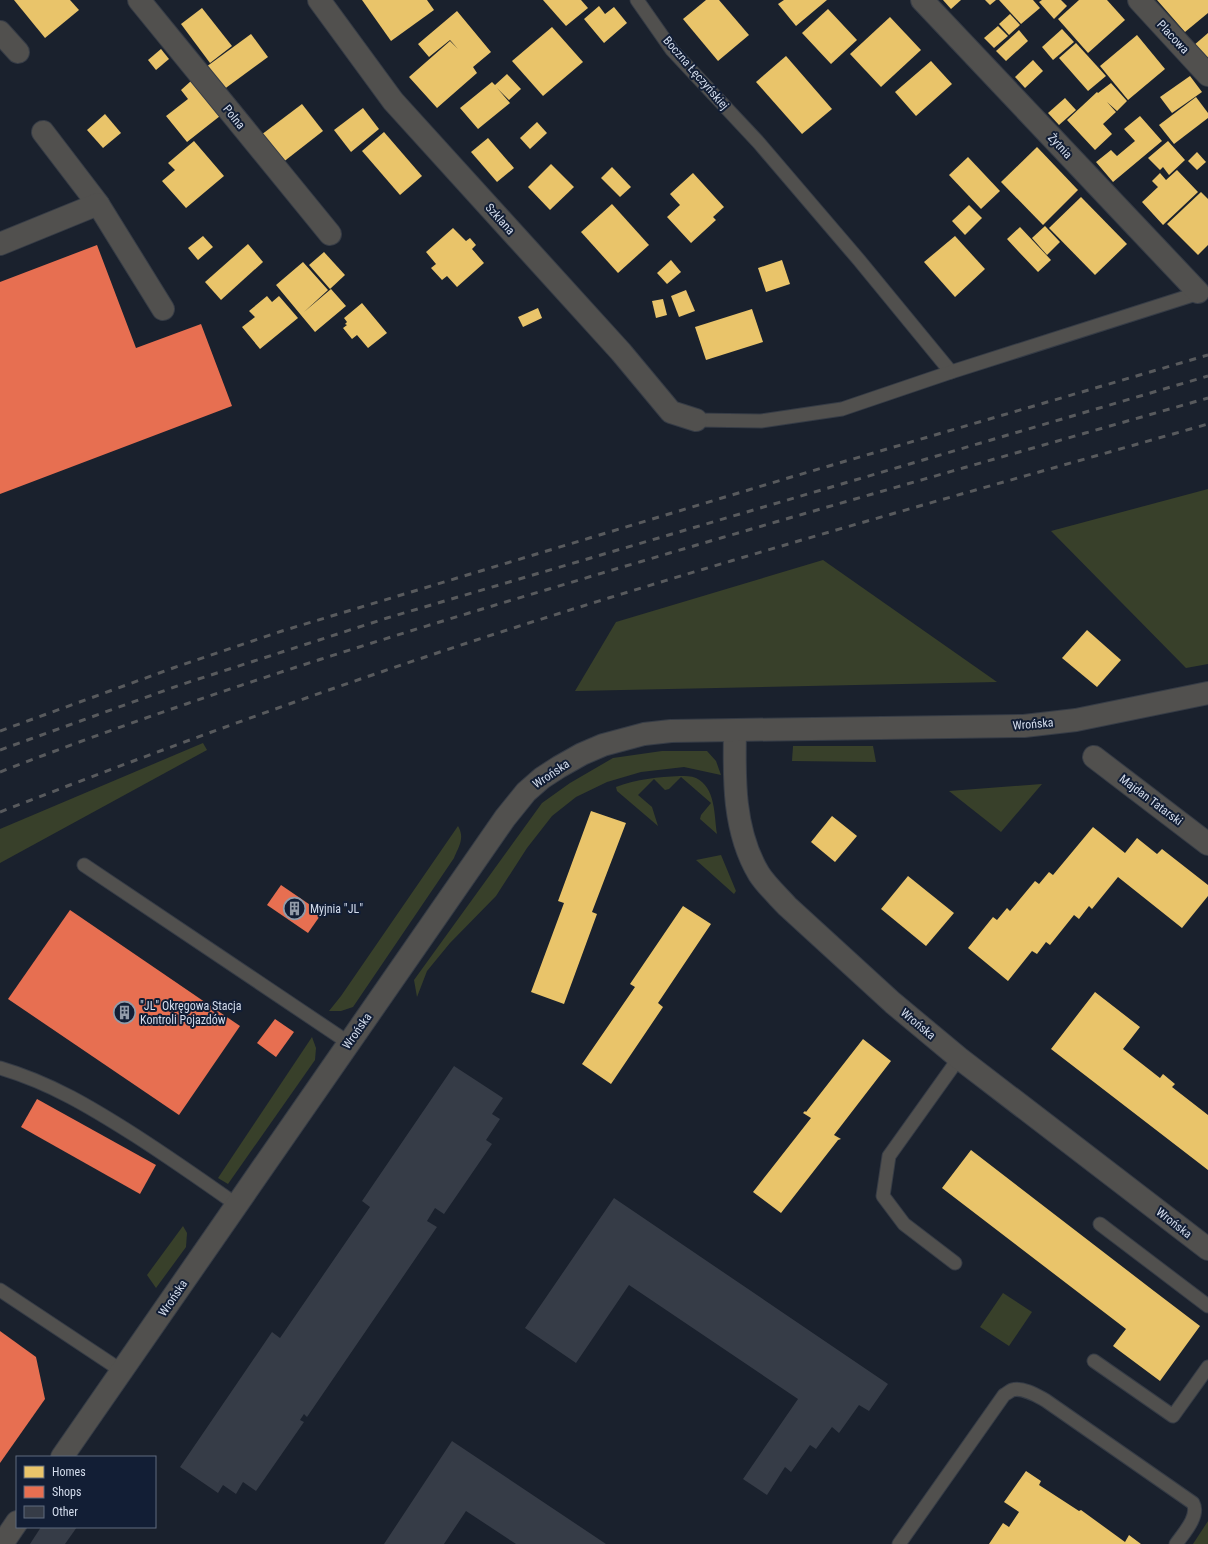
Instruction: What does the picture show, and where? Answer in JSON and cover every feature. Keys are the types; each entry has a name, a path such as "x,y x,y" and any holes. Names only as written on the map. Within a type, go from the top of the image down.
{"street":[{"name":"Polna","path":"139,0 330,234"},
{"name":"Szklana","path":"319,0 394,100 621,352 671,412 696,420"},
{"name":"Żytnia","path":"922,0 1203,291"},
{"name":"Placowa","path":"1139,0 1208,74"},
{"path":"0,32 18,52"},
{"path":"43,132 98,204 163,309"},
{"path":"0,244 98,204"},
{"name":"Wrońska","path":"63,1456 505,818 526,792 542,778 582,754 603,745 644,734 671,731 1024,726 1076,720 1208,693"},
{"name":"Wrońska","path":"735,730 737,808 740,826 751,859 760,875 782,901 893,1003 960,1058 1208,1248"},
{"name":"Majdan Tatarski","path":"1094,757 1208,844"},
{"path":"2,1544 16,1523"}],"lane":[{"name":"Boczna Łęczyńskiej","path":"637,0 672,50 759,143 859,260 951,372"},
{"path":"696,420 761,421 842,409 951,372 1203,291"},
{"path":"84,865 349,1043"},
{"path":"955,1263 904,1224 883,1196 889,1156 960,1058"},
{"path":"0,1068 27,1076 105,1117 237,1205"},
{"path":"1100,1224 1208,1306"},
{"path":"0,1290 122,1371"},
{"path":"1094,1361 1174,1416 1208,1367"},
{"path":"899,1544 1004,1395 1012,1390 1023,1390 1045,1400 1193,1503 1195,1507 1194,1516 1176,1544"}],"green space":[{"path":"1208,489 1208,664 1186,668 1051,531"},
{"path":"823,560 997,682 575,691 616,622"},
{"path":"203,743 207,750 0,863 0,829"},
{"path":"793,746 873,746 876,762 792,761"},
{"path":"662,751 707,751 716,761 721,775 684,767 641,772 607,782 576,797 552,816 527,848 496,896 450,943 427,971 417,997 414,980 542,803 570,783 613,758"},
{"path":"690,776 696,778 703,782 707,788 713,803 717,834 700,819 701,815 711,803 681,777 669,789 665,790 654,779 638,795 652,807 658,826 617,791 616,787 648,779"},
{"path":"1042,784 1001,832 949,791"},
{"path":"458,826 461,838 454,858 353,1007 341,1011 329,1011 341,996"},
{"path":"721,855 736,891 734,894 696,860"},
{"path":"312,1037 316,1048 315,1060 228,1184 218,1178"},
{"path":"183,1226 187,1233 186,1247 156,1288 147,1275"},
{"path":"1003,1293 1032,1312 1009,1346 980,1327"},
{"path":"1208,1521 1208,1544 1193,1544"}],"building: Homes":[{"path":"14,0 70,0 79,10 45,38"},
{"path":"362,0 427,0 434,10 391,41"},
{"path":"543,0 581,0 588,8 566,26"},
{"path":"706,0 719,0 749,35 718,61 683,19"},
{"path":"784,0 827,0 796,26 778,4"},
{"path":"943,0 961,0 951,9"},
{"path":"985,0 996,0 990,5"},
{"path":"999,0 1033,0 1040,8 1021,24"},
{"path":"1042,0 1061,0 1067,6 1054,19 1039,2"},
{"path":"1079,0 1107,0 1125,20 1088,53 1058,19"},
{"path":"1157,0 1208,0 1208,13 1185,32"},
{"path":"599,6 605,14 614,7 627,23 604,43 584,19"},
{"path":"202,8 232,46 210,63 181,24"},
{"path":"828,9 857,40 831,64 802,33"},
{"path":"457,11 491,52 473,67 477,73 437,108 409,77 450,41 458,49 450,40 429,57 418,44"},
{"path":"1010,14 1020,25 1009,35 999,24"},
{"path":"890,17 921,50 881,87 850,54"},
{"path":"998,26 1008,36 994,48 984,38"},
{"path":"552,27 583,62 543,96 512,61"},
{"path":"1062,29 1074,42 1053,60 1042,47"},
{"path":"1019,30 1028,41 1006,61 996,51"},
{"path":"1208,33 1208,64 1193,46"},
{"path":"251,34 268,57 223,90 206,67"},
{"path":"1137,35 1165,69 1128,100 1100,66"},
{"path":"1076,43 1106,76 1088,91 1059,58"},
{"path":"161,49 169,59 156,70 148,60"},
{"path":"786,56 832,109 802,134 756,82"},
{"path":"1033,60 1043,71 1025,88 1015,77"},
{"path":"931,61 952,84 916,116 895,92"},
{"path":"507,74 521,89 509,100 497,88 510,103 478,129 460,108 492,82 495,85"},
{"path":"1190,76 1202,92 1172,113 1160,97"},
{"path":"191,81 220,116 187,142 166,116 188,99 181,90"},
{"path":"1111,83 1127,101 1117,111 1107,102 1116,112 1103,124 1112,134 1095,150 1067,120 1097,92 1098,93"},
{"path":"1196,97 1208,113 1208,118 1174,144 1159,125"},
{"path":"1065,98 1076,110 1059,125 1048,113"},
{"path":"302,104 323,131 282,163 261,135"},
{"path":"363,108 379,129 351,152 334,130"},
{"path":"105,114 121,133 103,148 87,130"},
{"path":"1140,116 1162,141 1113,182 1096,162 1111,150 1117,156 1135,141 1124,129"},
{"path":"537,122 547,133 530,149 520,138"},
{"path":"384,132 422,176 400,195 362,151"},
{"path":"488,138 514,168 497,182 471,152"},
{"path":"194,141 224,176 186,208 162,181 175,170 168,163"},
{"path":"1168,141 1185,160 1169,175 1163,167 1160,170 1148,158"},
{"path":"1037,147 1078,190 1043,225 1001,182"},
{"path":"1197,152 1206,162 1197,170 1188,161"},
{"path":"968,157 1000,191 981,209 949,175"},
{"path":"551,164 574,187 550,210 528,187"},
{"path":"612,167 631,187 620,197 601,178"},
{"path":"1177,170 1198,192 1163,225 1142,202 1158,187 1152,181 1160,173 1166,180"},
{"path":"693,173 724,207 713,217 716,220 691,243 667,217 680,205 670,194"},
{"path":"1201,192 1208,199 1208,245 1198,255 1167,224"},
{"path":"1081,197 1127,244 1095,275 1049,228"},
{"path":"612,204 649,245 618,273 581,232"},
{"path":"969,205 982,218 965,235 952,221"},
{"path":"1045,226 1060,242 1047,255 1032,238"},
{"path":"1020,227 1051,260 1038,272 1007,239"},
{"path":"453,228 466,241 470,238 476,245 472,249 484,263 457,287 447,276 442,280 431,268 436,264 426,252"},
{"path":"203,236 213,247 198,260 188,248"},
{"path":"955,236 985,269 955,297 924,262"},
{"path":"248,244 263,262 221,300 205,282"},
{"path":"324,252 345,275 330,289 309,265"},
{"path":"671,260 681,272 667,284 657,273"},
{"path":"782,260 790,284 766,292 758,268"},
{"path":"303,262 328,290 304,312 331,289 346,306 315,332 276,285"},
{"path":"686,290 695,311 679,317 671,296"},
{"path":"267,296 272,302 279,296 298,318 260,349 242,327 255,317 249,311"},
{"path":"663,299 667,315 656,318 652,301"},
{"path":"362,303 387,333 368,348 357,335 352,339 343,328 347,325 345,324 347,322 344,318"},
{"path":"538,308 542,318 523,327 518,317"},
{"path":"752,309 763,342 706,360 695,327"},
{"path":"1087,630 1121,660 1097,687 1062,658"},
{"path":"591,811 626,823 592,912 597,914 564,1004 531,992 564,903 558,901"},
{"path":"832,816 857,836 835,862 811,842"},
{"path":"1093,827 1125,853 1137,838 1157,854 1162,849 1208,885 1208,896 1182,928 1118,877 1092,909 1089,906 1079,919 1074,915 1050,945 1046,942 1037,954 1032,951 1008,981 968,948 993,917 997,920 1007,908 1010,911 1035,881 1039,884 1049,872 1053,875"},
{"path":"908,876 954,913 926,946 881,909"},
{"path":"683,906 711,924 658,1003 663,1007 611,1084 582,1064 635,987 630,984"},
{"path":"1095,992 1140,1027 1123,1049 1160,1078 1163,1074 1175,1084 1172,1087 1208,1115 1208,1170 1051,1049"},
{"path":"863,1039 891,1061 834,1135 841,1139 838,1140 781,1213 753,1192 811,1118 803,1113 805,1111 806,1112"},
{"path":"971,1150 1200,1326 1160,1381 1113,1346 1126,1329 942,1188"},
{"path":"1026,1471 1041,1481 1039,1485 1079,1511 1081,1510 1125,1542 1129,1535 1141,1544 989,1544 1003,1523 1009,1527 1019,1512 1004,1502"}],"building: Shops":[{"path":"97,245 136,348 201,324 232,406 0,494 0,282"},
{"name":"Myjnia \"JL\"","path":"281,885 322,913 308,933 267,905"},
{"name":"\"JL\" Okręgowa Stacja Kontroli Pojazdów","path":"70,910 240,1026 179,1115 8,999"},
{"path":"275,1019 294,1032 276,1057 257,1043"},
{"path":"37,1099 156,1165 140,1194 21,1127"},
{"path":"0,1331 36,1357 45,1399 0,1463"}],"building: Other":[{"path":"454,1066 503,1098 492,1114 500,1119 486,1140 492,1144 444,1214 435,1208 427,1221 437,1227 307,1417 304,1414 300,1420 304,1422 256,1491 243,1482 236,1494 223,1485 218,1493 180,1467 272,1332 280,1338 370,1207 362,1201"},
{"path":"614,1198 888,1384 869,1411 859,1405 839,1433 832,1427 816,1449 810,1445 791,1472 785,1467 767,1495 743,1479 798,1399 629,1285 576,1363 525,1328"},
{"path":"452,1441 606,1544 516,1544 466,1511 444,1544 384,1544"},
{"path":"40,1528 76,1528 65,1544 30,1544"}],"railway":[{"path":"0,731 173,668 282,631 788,478 1208,355"},
{"path":"0,750 180,685 387,618 1208,376"},
{"path":"0,772 68,746 204,698 410,631 713,540 1208,398"},
{"path":"0,812 251,718 377,673 504,631 767,550 1208,424"}],"place":[{"name":"Myjnia \"JL\"","path":"295,909"},
{"name":"\"JL\" Okręgowa Stacja Kontroli Pojazdów","path":"124,1013"}]}
